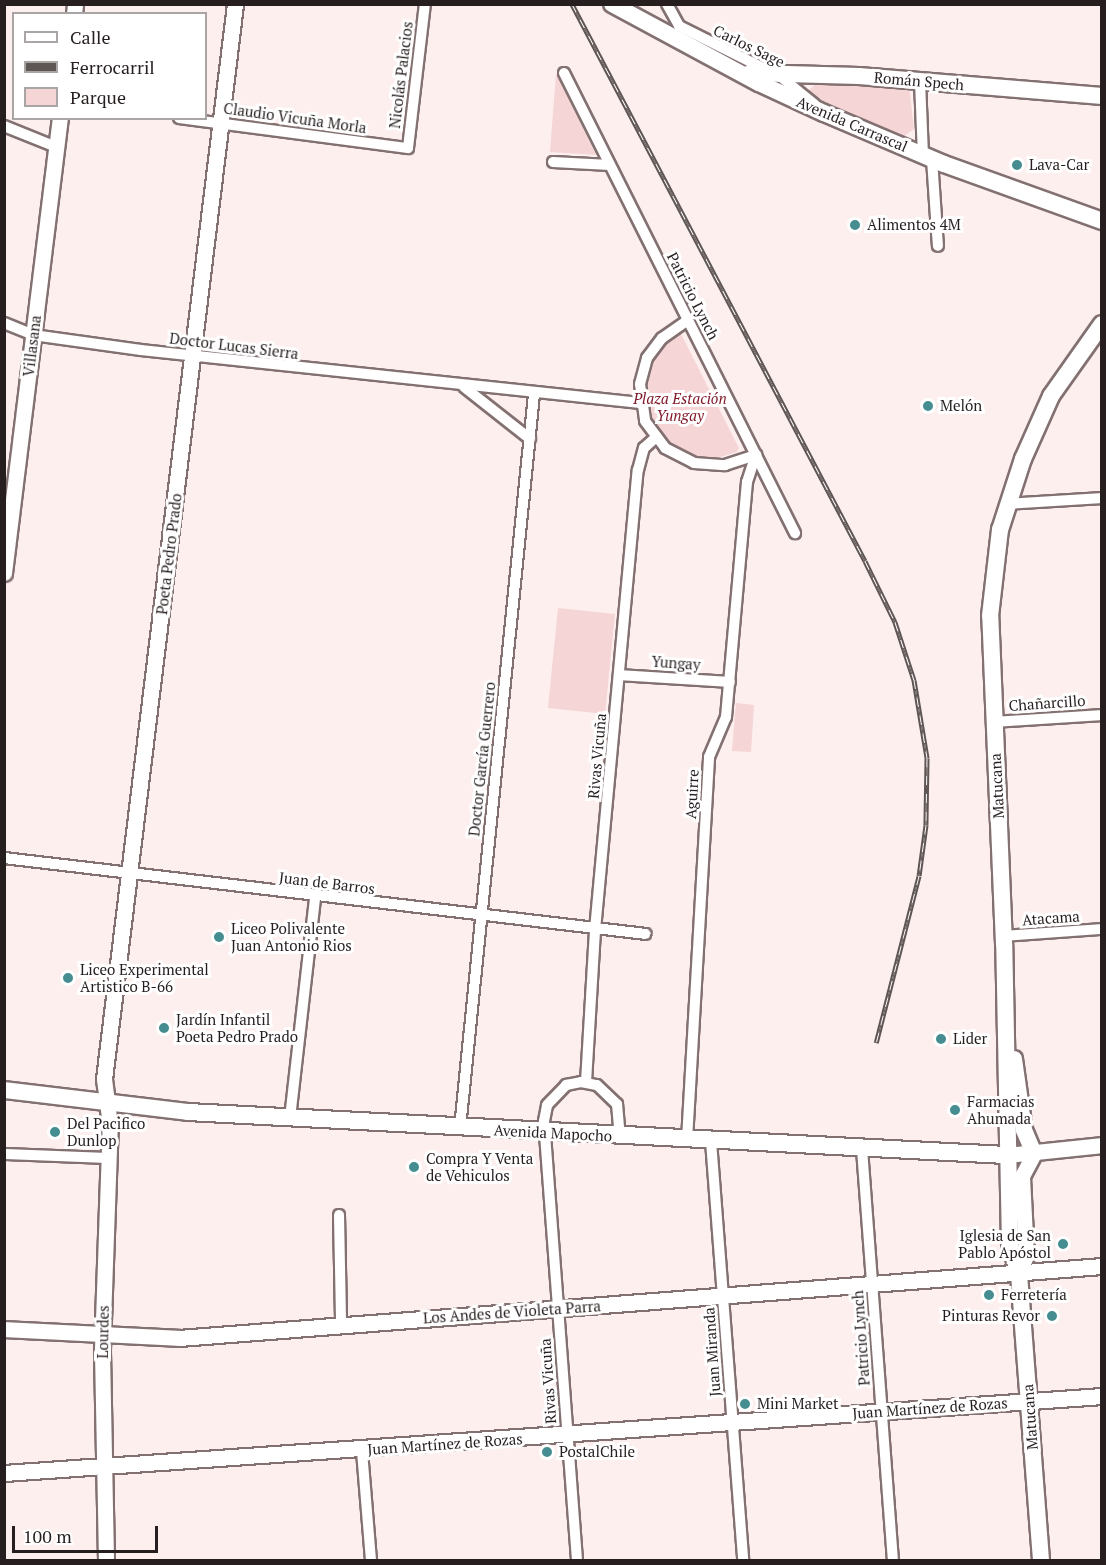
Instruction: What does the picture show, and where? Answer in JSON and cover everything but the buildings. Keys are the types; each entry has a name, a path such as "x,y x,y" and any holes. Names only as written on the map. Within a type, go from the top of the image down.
{"main road":[{"name":"Avenida Carrascal","path":"612,4 736,70 787,86 824,113 928,157 1101,221"},
{"name":"Román Spech","path":"787,86 809,75 920,81 1101,96"},
{"name":"Matucana","path":"1041,1560 1019,1273 1011,1253 1006,1155 1004,936 990,616 1006,504 1051,396 1094,342 1101,324"},
{"path":"1006,1032 1017,1074 1024,1130 1034,1153"},
{"name":"Avenida Mapocho","path":"4,1090 106,1103 290,1118 1006,1155"}],"street":[{"name":"Poeta Pedro Prado","path":"106,1103 104,1073 235,4"},
{"name":"Nicolás Palacios","path":"408,148 425,4"},
{"name":"Carlos Sage","path":"667,4 679,26 787,86"},
{"name":"Patricio Lynch","path":"564,73 795,533"},
{"path":"920,81 938,246"},
{"name":"Villasana","path":"4,573 8,517 60,120"},
{"name":"Claudio Vicuña Morla","path":"196,120 408,148"},
{"path":"4,126 56,147"},
{"path":"553,162 610,165"},
{"path":"688,320 662,338 649,354 641,375 640,403 655,438 678,457 701,465 724,465 756,455"},
{"name":"Doctor Lucas Sierra","path":"4,323 33,335 193,356 534,394 640,403"},
{"path":"463,386 530,439"},
{"name":"Doctor García Guerrero","path":"460,1128 534,394"},
{"name":"Rivas Vicuña","path":"576,1560 545,1111 553,1095 566,1085 586,1082 595,930 640,461 644,448 655,438"},
{"name":"Aguirre","path":"687,1140 709,757 726,717 747,482 756,455"},
{"path":"1006,504 1101,498"},
{"name":"Yungay","path":"619,675 730,682"},
{"name":"Chañarcillo","path":"994,722 1101,715"},
{"name":"Juan de Barros","path":"4,858 481,918 646,934"},
{"path":"290,1118 315,897"},
{"name":"Atacama","path":"1004,936 1101,929"},
{"path":"586,1082 602,1087 614,1098 620,1116 620,1136"},
{"name":"Lourdes","path":"106,1103 109,1158 102,1333 106,1560"},
{"name":"Juan Miranda","path":"711,1141 742,1560"},
{"name":"Avenida Mapocho","path":"1006,1155 1101,1145"},
{"name":"Patricio Lynch","path":"862,1149 892,1560"},
{"name":"Matucana","path":"1019,1273 1026,1256 1022,1176 1034,1153"},
{"path":"4,1154 109,1158"},
{"path":"339,1215 341,1324"},
{"name":"Los Andes de Violeta Parra","path":"4,1329 179,1338 1101,1266"},
{"name":"Juan Martínez de Rozas","path":"4,1473 362,1451 1101,1396"},
{"path":"362,1451 371,1560"}],"green space":[{"path":"556,74 596,155 550,152"},
{"path":"819,81 909,86 914,129 900,139 881,132 878,125 847,112 841,115 807,92"},
{"name":"Plaza Estación Yungay","path":"677,333 681,334 739,448 737,452 717,458 691,456 663,439 648,416 643,397 647,367 662,344"},
{"path":"558,608 615,614 605,714 548,708"},
{"path":"736,703 754,705 751,752 732,751"}],"railway":[{"path":"572,4 865,561 895,622 914,680 927,758 926,825 919,876 876,1043"}],"place":[{"name":"Lava-Car","path":"1017,165"},
{"name":"Alimentos 4M","path":"855,225"},
{"name":"Melón","path":"928,406"},
{"name":"Liceo Polivalente Juan Antonio Rios","path":"219,937"},
{"name":"Liceo Experimental Artistico B-66","path":"68,978"},
{"name":"Jardín Infantil Poeta Pedro Prado","path":"164,1028"},
{"name":"Lider","path":"941,1039"},
{"name":"Farmacias Ahumada","path":"955,1110"},
{"name":"Del Pacifico Dunlop","path":"55,1132"},
{"name":"Compra Y Venta de Vehiculos","path":"414,1167"},
{"name":"Iglesia de San Pablo Apóstol","path":"1063,1244"},
{"name":"Ferretería","path":"989,1295"},
{"name":"Pinturas Revor","path":"1052,1316"},
{"name":"Mini Market","path":"745,1404"},
{"name":"PostalChile","path":"547,1452"}]}
